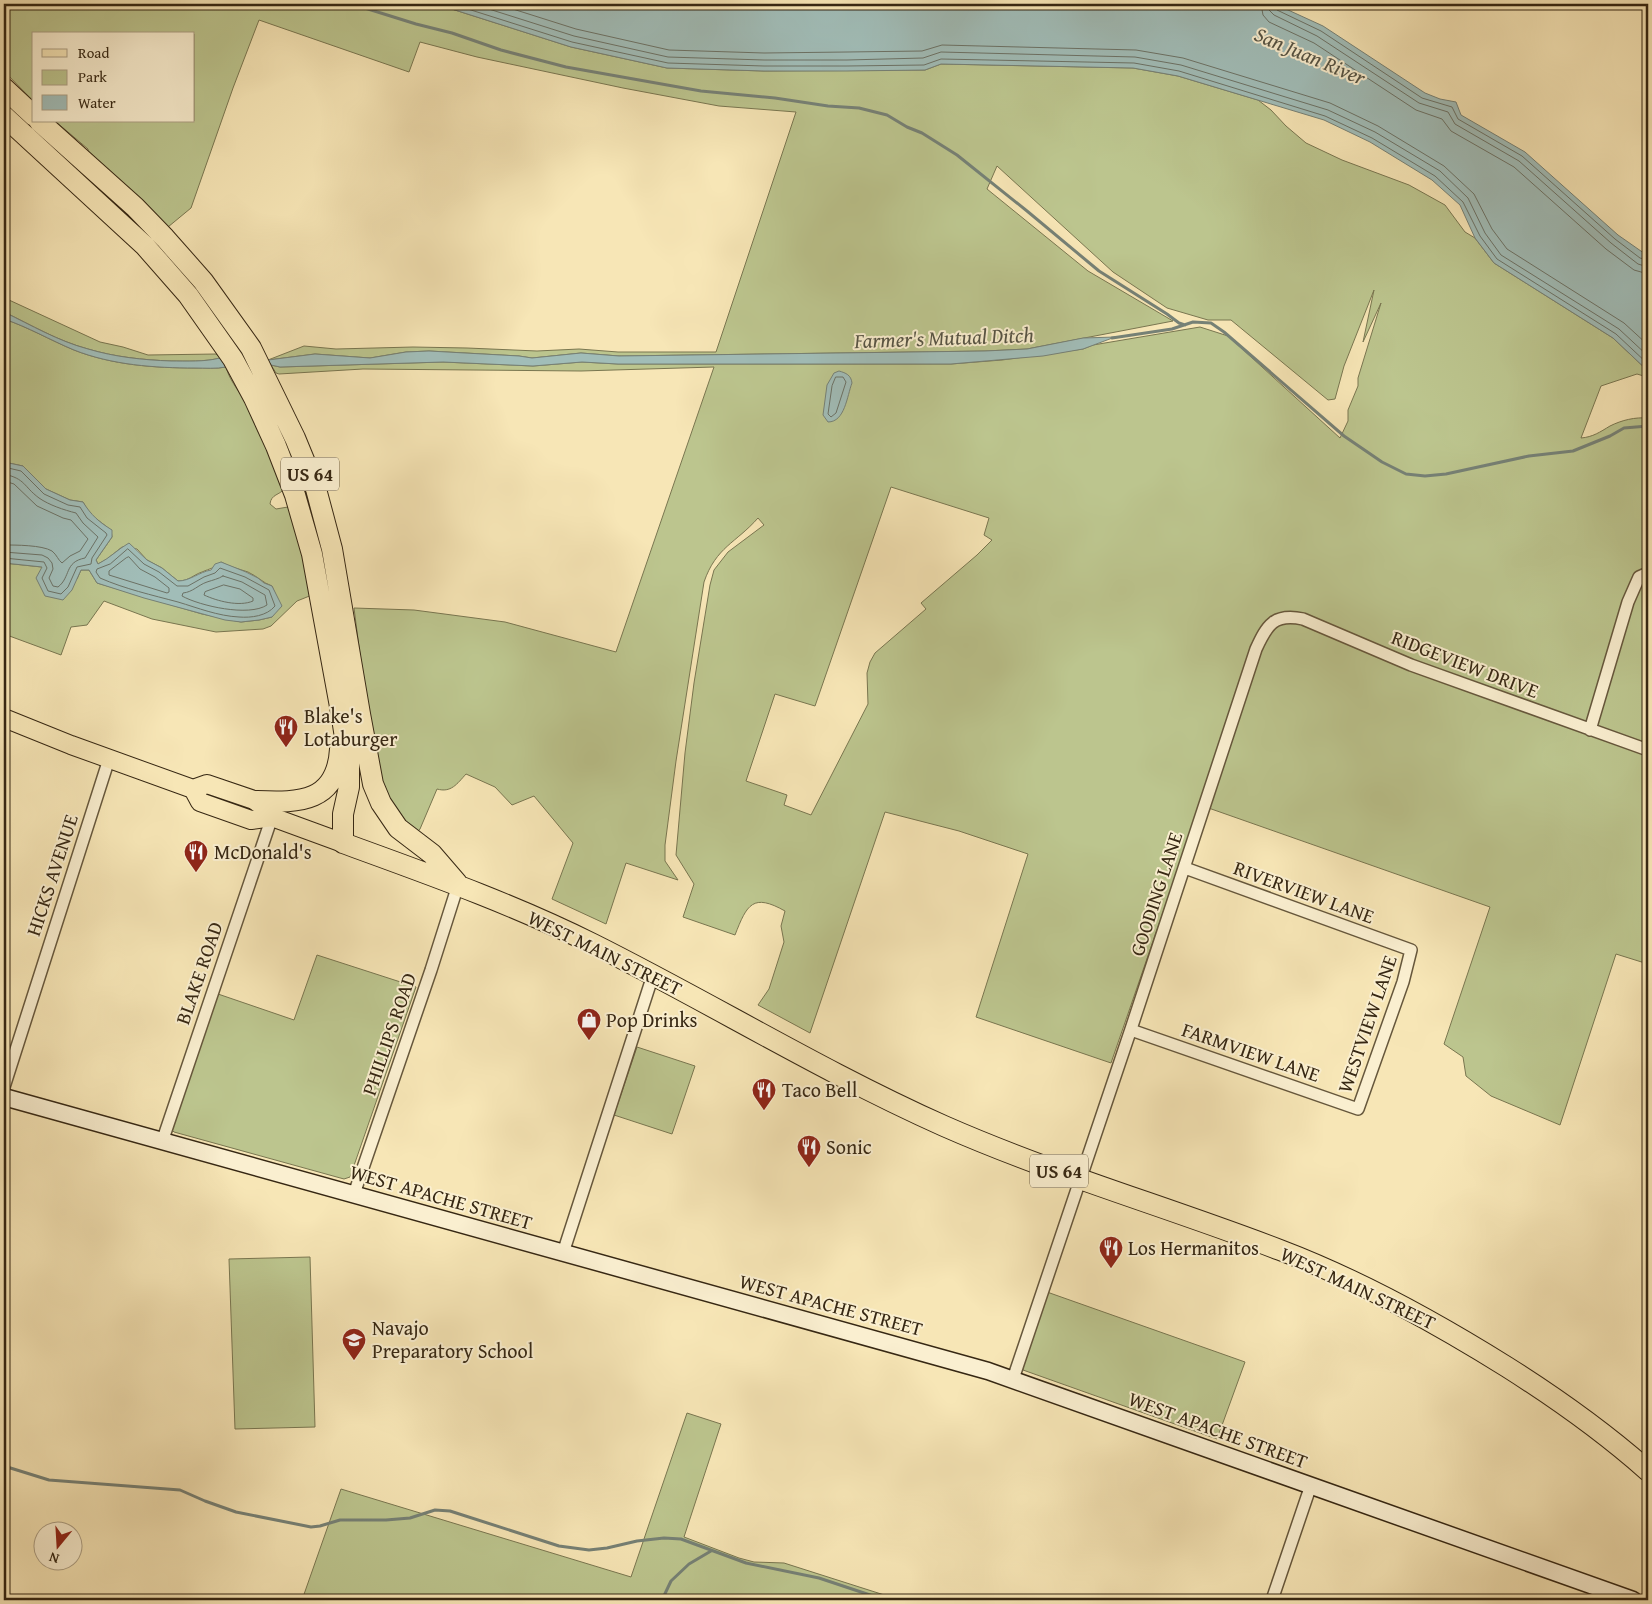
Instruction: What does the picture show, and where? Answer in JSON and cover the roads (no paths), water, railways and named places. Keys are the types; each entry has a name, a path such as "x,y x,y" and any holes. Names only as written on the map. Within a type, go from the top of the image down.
{"highway":[{"path":"4,88 32,114"},
{"name":"US 64","path":"4,116 145,246 193,301 233,359 254,398 276,446 295,495 312,554 350,713 373,784 381,802 398,828 432,854 458,885"},
{"name":"US 64","path":"40,122 134,207 165,238 203,281 251,348 295,438 316,489 332,549 350,713"},
{"path":"257,802 304,800 314,797 328,786 338,767 350,713"},
{"path":"343,843 355,818 360,799 363,764 350,713"},
{"name":"WEST MAIN STREET","path":"343,843 458,885 552,924 653,975 895,1104 965,1135 1279,1250 1388,1299 1465,1341 1546,1392 1648,1471"}],"main road":[{"name":"WEST MAIN STREET","path":"4,718 108,760 193,789 207,784 257,802 272,817 343,843"},
{"name":"WEST MAIN STREET","path":"193,789 200,802 208,805 251,820 272,817"},
{"name":"WEST APACHE STREET","path":"4,1097 941,1357 1012,1379 1633,1600"}],"street":[{"path":"1590,730 1628,602 1639,577 1648,573"},
{"name":"RIDGEVIEW DRIVE","path":"1271,624 1280,618 1290,616 1303,619 1411,665 1648,750"},
{"name":"GOODING LANE","path":"1012,1379 1131,1030 1256,649 1264,632 1271,624"},
{"name":"HICKS AVENUE","path":"4,1088 108,760"},
{"name":"BLAKE ROAD","path":"162,1142 272,817"},
{"name":"RIVERVIEW LANE","path":"1185,868 1411,950"},
{"name":"PHILLIPS ROAD","path":"354,1194 431,970 458,885"},
{"name":"WESTVIEW LANE","path":"1358,1109 1403,982 1411,950"},
{"path":"563,1253 653,975"},
{"name":"FARMVIEW LANE","path":"1131,1030 1358,1109"},
{"path":"1272,1600 1310,1485"}],"water":[{"name":"San Juan River","path":"436,4 1275,4 1323,26 1425,93 1440,99 1456,102 1461,115 1525,152 1618,235 1648,256 1648,371 1613,338 1494,263 1475,238 1460,205 1432,180 1370,142 1324,120 1178,76 1133,68 941,64 925,70 764,71 667,68 571,47"},
{"path":"4,312 55,337 98,352 129,358 161,361 196,361 220,358 226,367 134,365 103,359 74,350 4,319"},
{"path":"1115,337 1083,349 1043,356 951,364 618,364 582,362 533,366 443,362 280,367 271,365 268,360 315,354 370,358 406,352 429,351 532,358 581,353 619,356 985,351 1027,349 1083,338"},
{"path":"839,371 848,375 852,383 842,413 834,421 828,422 823,415 827,385 834,373"},
{"path":"4,462 23,466 46,489 70,500 83,502 96,518 112,530 112,537 96,560 98,564 129,543 147,560 162,568 178,581 187,580 211,570 215,564 221,562 246,572 272,586 282,606 272,617 241,622 225,620 97,583 89,570 81,570 72,590 63,600 45,596 36,578 42,567 4,563"}],"waterway":[{"path":"352,4 452,33 501,50 566,67 701,91 859,108 887,115 907,127 922,133 957,155 1099,271 1185,325"},
{"name":"Farmer's Mutual Ditch","path":"1112,338 1172,329 1193,322 1211,323 1224,332 1344,436 1382,462 1406,474 1425,476 1446,474 1529,456 1573,451 1610,436 1624,428 1648,426"},
{"path":"4,1466 49,1480 180,1490 236,1512 311,1527 340,1520 410,1518 435,1510 450,1511 559,1546 589,1550 637,1541 664,1538 681,1539 746,1563 819,1578 885,1600"},
{"path":"662,1600 671,1581 689,1564 711,1551"}],"place":[{"name":"Blake's Lotaburger","path":"286,748"},
{"name":"McDonald's","path":"196,873"},
{"name":"Pop Drinks","path":"589,1041"},
{"name":"Taco Bell","path":"764,1111"},
{"name":"Sonic","path":"809,1168"},
{"name":"Los Hermanitos","path":"1111,1269"},
{"name":"Navajo Preparatory School","path":"354,1361"}]}
